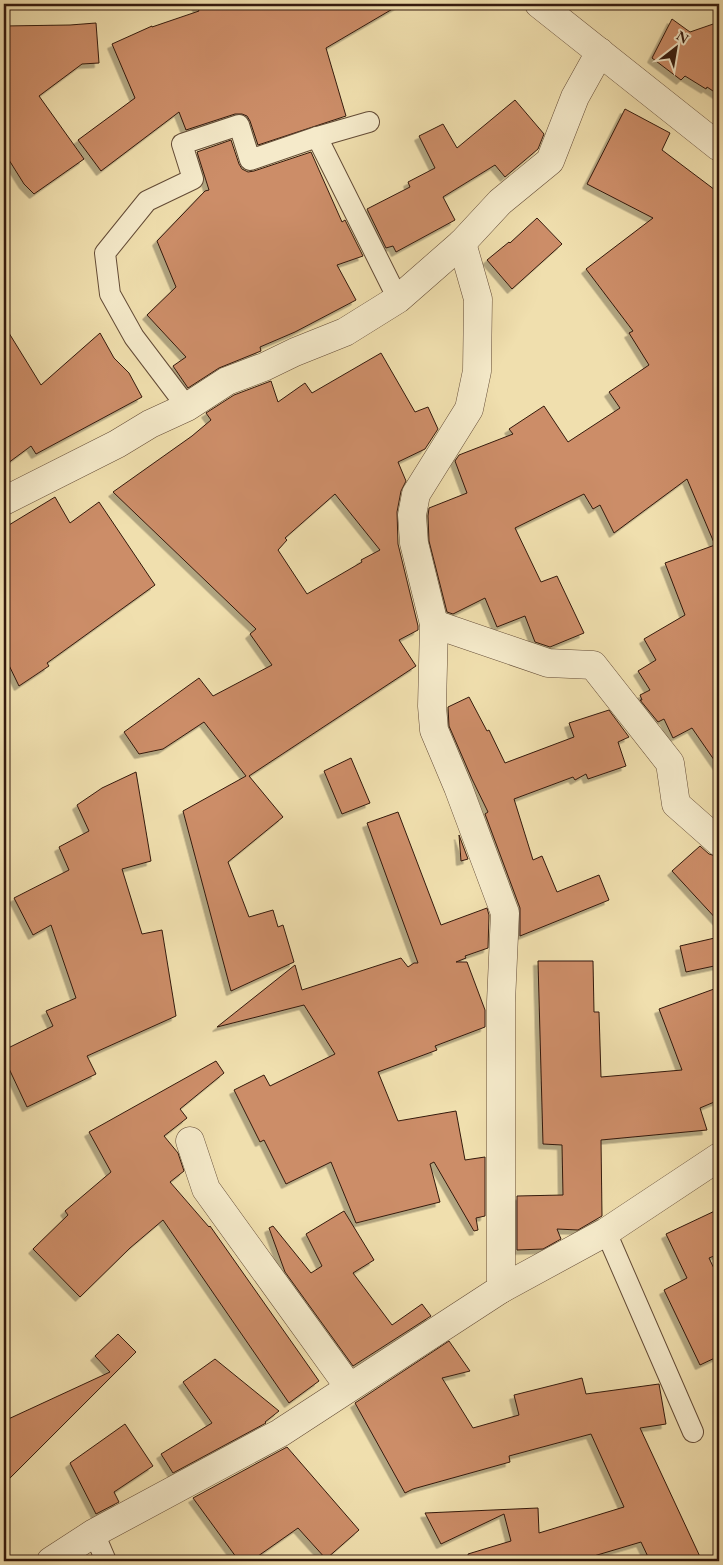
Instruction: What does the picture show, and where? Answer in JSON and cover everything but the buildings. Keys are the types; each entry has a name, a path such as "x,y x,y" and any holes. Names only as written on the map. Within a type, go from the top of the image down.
{"street":[{"path":"540,4 719,147"},
{"path":"4,501 117,444 150,424 188,407 228,381 345,332 398,299 462,243 500,202 550,161 575,97 600,52"},
{"path":"462,243 478,299 477,371 468,410 416,494 412,514 414,543 434,624 432,696 434,730 458,787 505,913 501,1002 501,1288"},
{"path":"434,624 548,663 593,664 670,764 676,804 719,842"},
{"path":"190,1141 206,1189 349,1387"},
{"path":"51,1561 94,1533 280,1433 501,1288 606,1232 719,1157"}],"lane":[{"path":"188,407 134,337 110,294 104,253 147,201 193,179 182,144 238,125 250,160 317,136 369,122"},
{"path":"317,136 398,299"},
{"path":"606,1232 693,1432"},
{"path":"94,1533 106,1561"}]}
